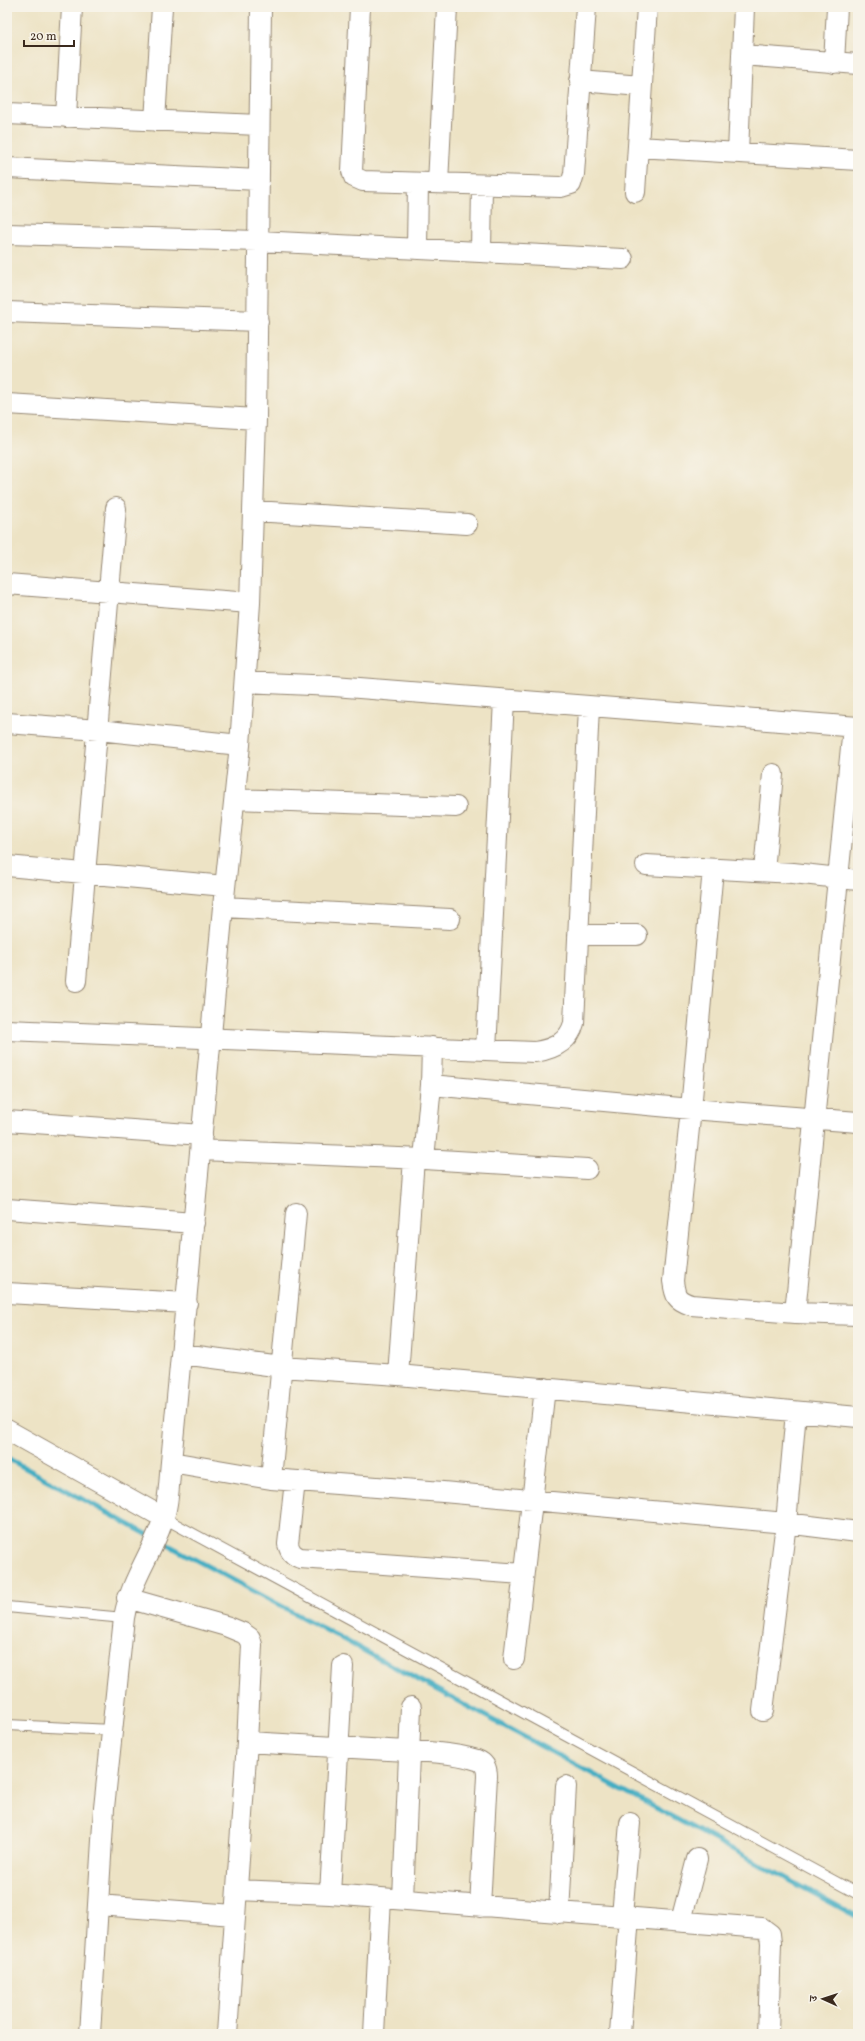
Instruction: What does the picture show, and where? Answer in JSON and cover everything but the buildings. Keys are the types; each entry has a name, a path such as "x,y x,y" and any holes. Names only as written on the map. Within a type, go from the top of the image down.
{"street":[{"path":"66,117 72,7"},
{"path":"155,121 162,7"},
{"path":"90,2034 104,1808 124,1618 127,1598 163,1522 172,1462 223,907 240,745 250,603 254,511 258,321 261,7"},
{"path":"360,7 352,171 354,177 363,181 561,187 571,184 574,174 586,7"},
{"path":"438,183 447,7"},
{"path":"635,192 647,7"},
{"path":"738,153 744,7"},
{"path":"834,63 837,7"},
{"path":"742,55 858,64"},
{"path":"580,81 641,86"},
{"path":"7,114 260,125"},
{"path":"638,147 858,160"},
{"path":"7,168 259,180"},
{"path":"417,248 418,183"},
{"path":"481,252 482,185"},
{"path":"7,234 258,241 623,259"},
{"path":"7,312 258,321"},
{"path":"7,404 256,419"},
{"path":"76,981 87,874 116,508"},
{"path":"254,511 467,524"},
{"path":"7,584 250,603"},
{"path":"245,682 334,686 855,727 813,1118 795,1313"},
{"path":"486,1050 504,700"},
{"path":"7,1030 486,1050 540,1051 556,1046 571,1034 574,1023 589,707"},
{"path":"7,723 98,730 240,745"},
{"path":"764,871 773,774"},
{"path":"235,799 456,807"},
{"path":"646,865 764,871 858,880"},
{"path":"7,866 225,886"},
{"path":"713,869 691,1109 673,1281 675,1293 680,1301 691,1305 795,1313 858,1315"},
{"path":"223,907 450,919"},
{"path":"578,935 637,936"},
{"path":"398,1375 419,1159 431,1085 432,1047"},
{"path":"431,1085 691,1109 858,1122"},
{"path":"7,1122 201,1143 419,1159 587,1169"},
{"path":"7,1209 194,1223"},
{"path":"271,1479 296,1213"},
{"path":"7,1293 187,1303"},
{"path":"182,1354 282,1366 545,1388 858,1417"},
{"path":"514,1659 545,1388"},
{"path":"763,1710 786,1523 796,1412"},
{"path":"7,1430 163,1522"},
{"path":"172,1462 271,1479 443,1492 786,1523 858,1532"},
{"path":"295,1481 288,1544 289,1551 294,1556 300,1558 523,1574"},
{"path":"127,1598 226,1626 243,1632 250,1638 252,1654 247,1742 227,2034"},
{"path":"330,1894 343,1666"},
{"path":"403,1900 411,1707"},
{"path":"247,1742 409,1751 477,1760 484,1764 487,1769 480,1907"},
{"path":"559,1913 566,1786"},
{"path":"620,2034 630,1823"},
{"path":"681,1921 697,1859"},
{"path":"236,1890 330,1894 559,1913 626,1916 762,1928 770,1934 771,1943 768,2034"},
{"path":"374,2034 381,1898"},
{"path":"98,1905 234,1915"}],"lane":[{"path":"163,1522 858,1894"},
{"path":"7,1607 124,1618"},
{"path":"7,1725 112,1730"}],"waterway":[{"path":"7,1458 152,1537"},
{"path":"159,1540 858,1917"}]}
